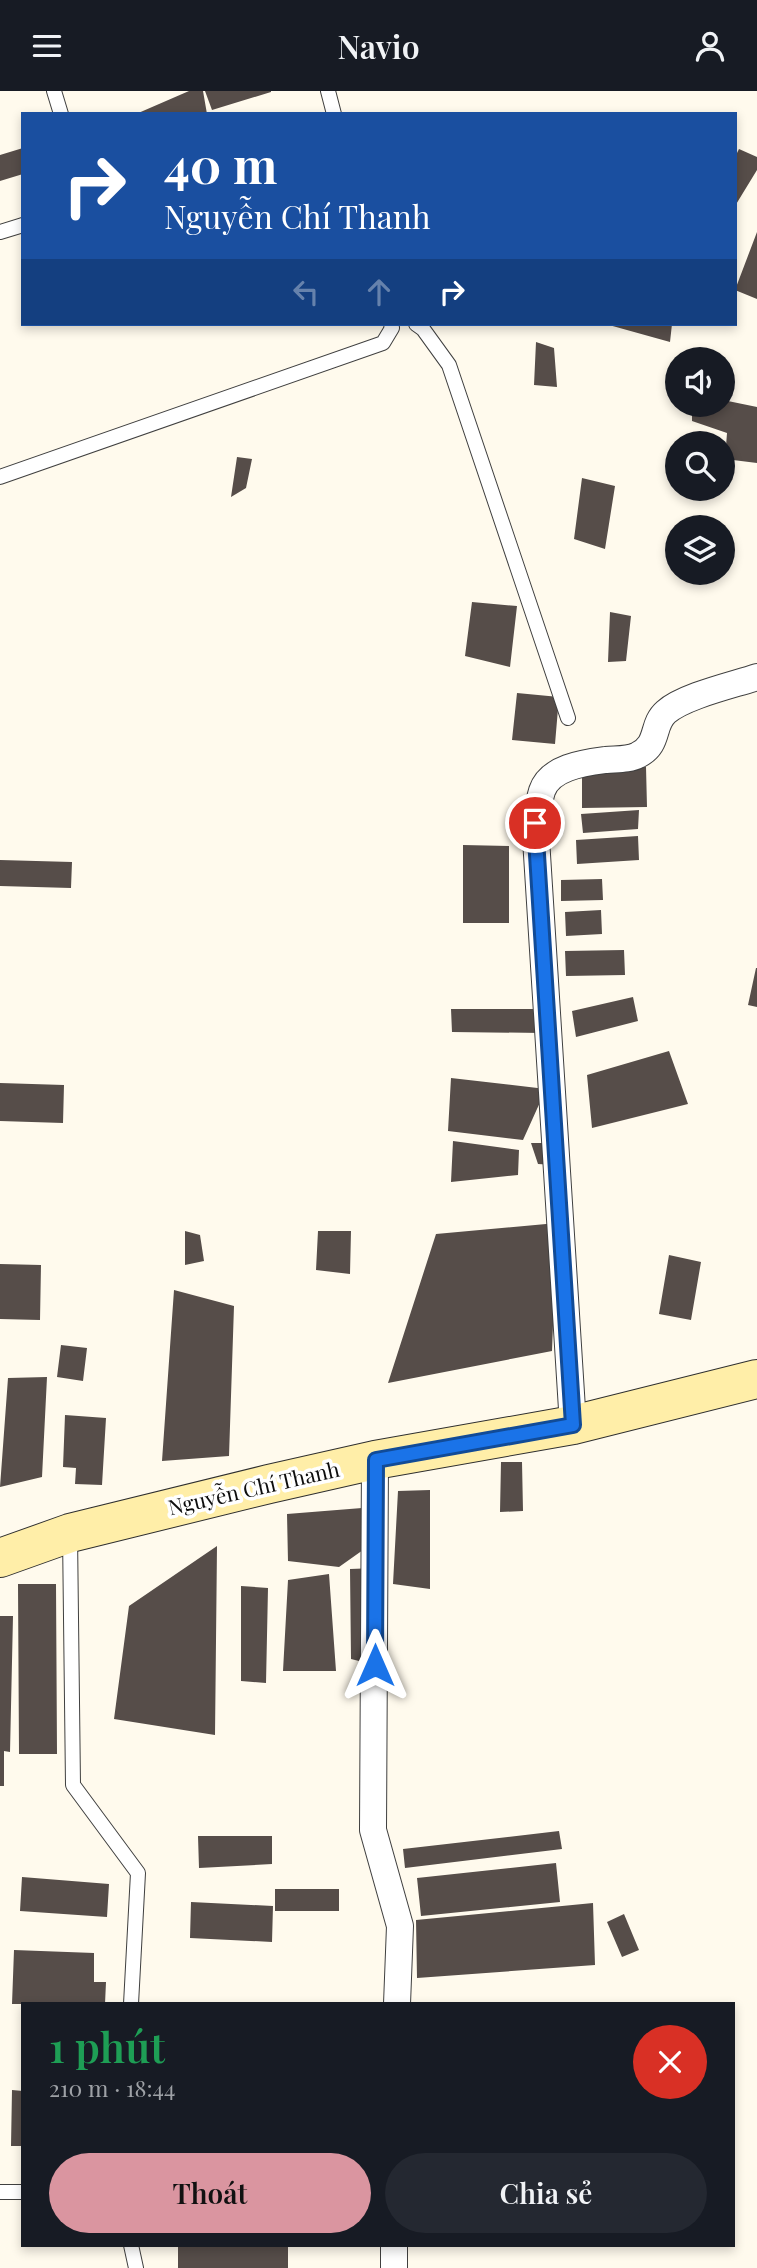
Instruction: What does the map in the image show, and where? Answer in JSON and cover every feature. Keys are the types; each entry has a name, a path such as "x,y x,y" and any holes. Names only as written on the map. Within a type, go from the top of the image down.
{"main road":[{"name":"Nguyễn Chí Thanh","path":"0,1558 70,1533 376,1460 573,1425 757,1379"}],"street":[{"path":"573,1425 535,823 542,789 554,773 590,762 635,757 649,748 656,737 660,720 667,711 685,701 757,677"},
{"path":"376,1460 373,1830 400,1926 397,2002"},
{"path":"394,2247 394,2268"}],"lane":[{"path":"54,91 60,112"},
{"path":"328,91 333,112"},
{"path":"0,232 21,226"},
{"path":"0,477 383,343 390,326"},
{"path":"419,326 449,365 568,718"},
{"path":"70,1533 72,1785 138,1873 131,2002"},
{"path":"0,2192 21,2192"},
{"path":"131,2247 136,2268"}],"building":[{"path":"189,91 203,91 207,112 141,112"},
{"path":"205,91 271,91 271,92 212,110"},
{"path":"21,149 21,175 0,181 0,155"},
{"path":"739,149 757,157 757,170 737,203"},
{"path":"757,232 757,299 737,291"},
{"path":"613,326 672,326 670,342"},
{"path":"536,342 554,348 557,387 534,385"},
{"path":"735,402 757,407 757,463 735,460 735,431 721,431 692,421 692,417 735,417"},
{"path":"237,457 252,459 246,488 231,497"},
{"path":"582,478 615,486 605,549 574,539"},
{"path":"472,602 517,606 510,667 465,656"},
{"path":"610,612 631,616 626,661 608,662"},
{"path":"517,693 559,697 555,744 512,740"},
{"path":"646,767 647,807 582,808 582,768"},
{"path":"639,810 638,829 583,833 581,814"},
{"path":"638,836 639,860 577,864 576,840"},
{"path":"463,845 509,846 509,923 463,923"},
{"path":"0,860 72,862 71,888 0,886"},
{"path":"602,879 603,900 561,901 561,880"},
{"path":"601,910 602,934 566,936 565,912"},
{"path":"624,950 625,975 566,976 565,951"},
{"path":"757,968 757,1007 748,1005"},
{"path":"633,997 638,1021 576,1037 572,1011"},
{"path":"451,1009 543,1009 542,1033 452,1032"},
{"path":"669,1051 688,1104 592,1128 587,1075"},
{"path":"451,1078 546,1089 523,1140 448,1131"},
{"path":"0,1083 64,1085 63,1123 0,1121"},
{"path":"453,1141 519,1150 518,1175 451,1182"},
{"path":"531,1143 555,1143 555,1165 538,1164"},
{"path":"557,1223 552,1351 388,1383 436,1234"},
{"path":"185,1231 200,1235 204,1261 185,1265"},
{"path":"318,1231 351,1231 350,1274 316,1270"},
{"path":"669,1255 701,1262 691,1320 659,1314"},
{"path":"0,1264 41,1265 40,1320 0,1319"},
{"path":"174,1290 234,1306 229,1456 162,1461"},
{"path":"61,1345 87,1348 83,1381 57,1377"},
{"path":"47,1377 42,1477 0,1487 8,1378"},
{"path":"65,1415 106,1418 102,1485 75,1484 76,1468 63,1467"},
{"path":"501,1462 522,1462 523,1511 500,1512"},
{"path":"430,1490 430,1589 393,1584 398,1491"},
{"path":"362,1508 363,1550 339,1567 288,1561 287,1514"},
{"path":"217,1546 215,1735 114,1719 129,1606"},
{"path":"376,1568 375,1665 351,1659 350,1569"},
{"path":"329,1574 336,1671 283,1671 288,1580"},
{"path":"18,1584 56,1584 57,1754 19,1754"},
{"path":"241,1586 268,1588 266,1683 241,1681"},
{"path":"0,1616 13,1616 10,1752 4,1751 4,1786 0,1786"},
{"path":"559,1831 562,1849 405,1868 403,1849"},
{"path":"198,1836 272,1836 272,1864 199,1868"},
{"path":"556,1863 560,1902 421,1916 417,1878"},
{"path":"22,1877 109,1884 107,1917 20,1911"},
{"path":"275,1889 339,1889 339,1911 275,1911"},
{"path":"191,1902 273,1906 272,1942 190,1938"},
{"path":"593,1903 595,1965 417,1978 416,1920"},
{"path":"624,1914 639,1950 622,1957 607,1922"},
{"path":"14,1950 94,1953 94,1982 106,1982 105,2002 12,2004"},
{"path":"12,2090 21,2091 21,2146 11,2146"},
{"path":"178,2247 288,2247 288,2268 178,2268"}],"route":[{"path":"375,1665 376,1460 573,1425 535,823"}]}
